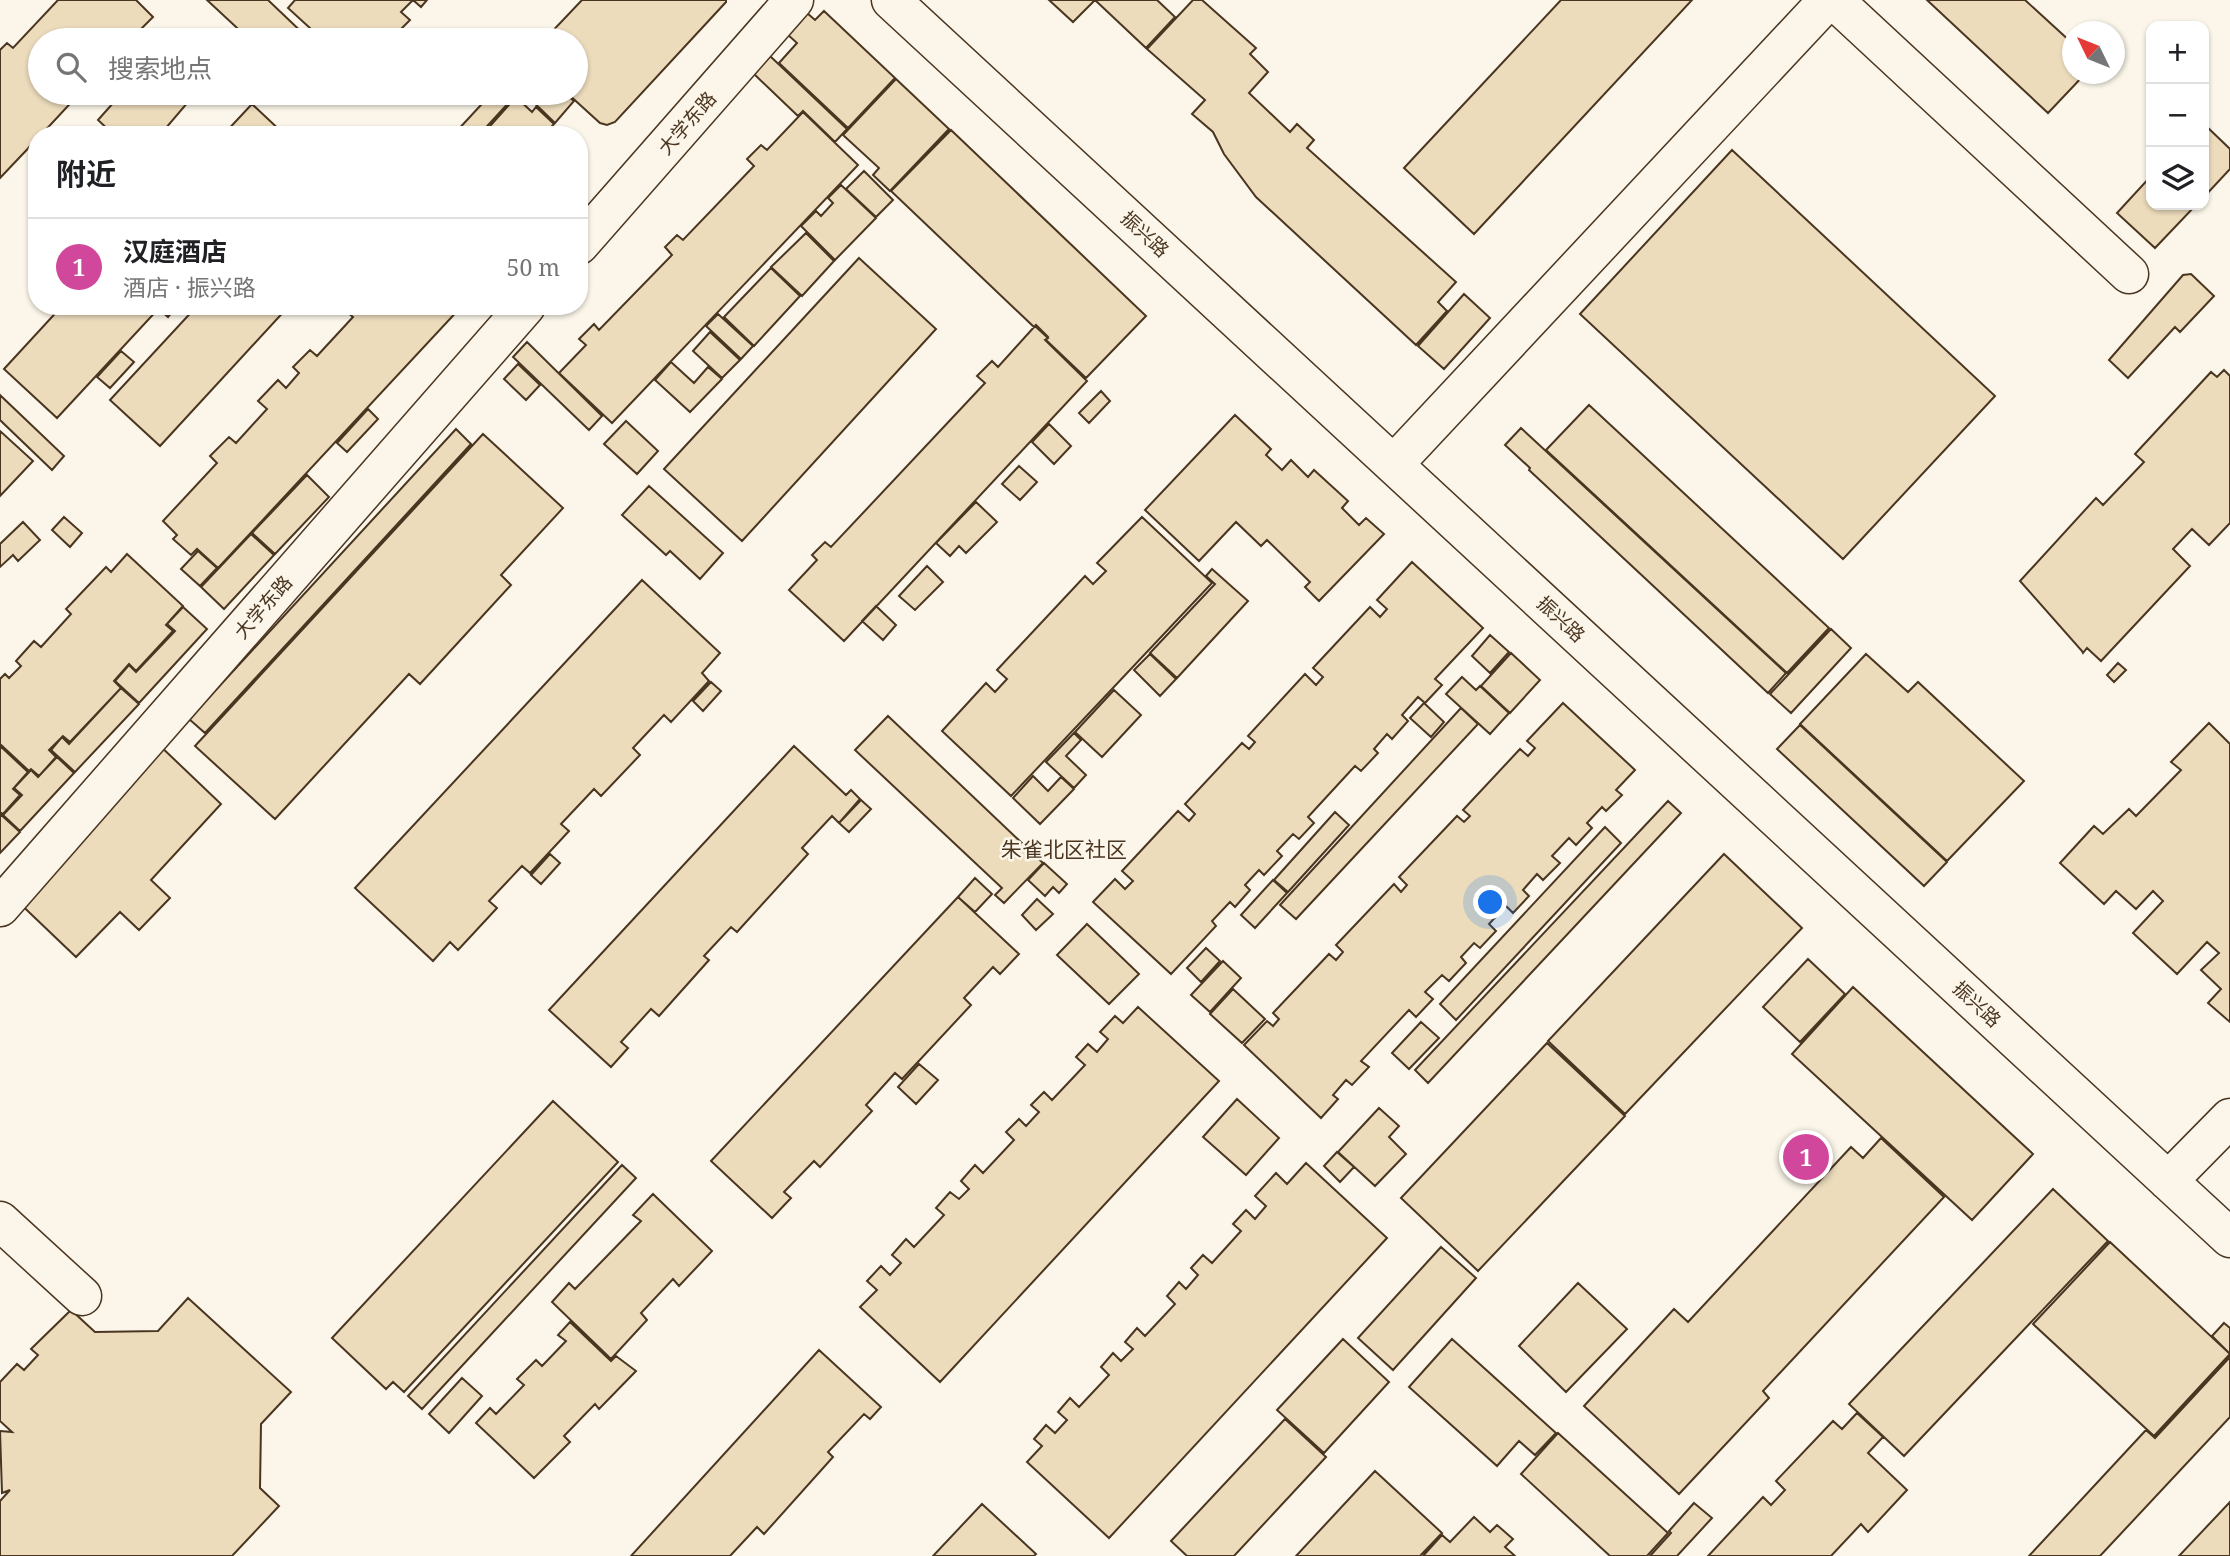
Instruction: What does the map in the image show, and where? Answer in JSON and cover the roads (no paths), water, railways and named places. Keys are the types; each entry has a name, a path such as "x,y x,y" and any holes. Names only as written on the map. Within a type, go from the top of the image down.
{"street":[{"name":"大学东路","path":"588,235 794,0"},
{"name":"振兴路","path":"891,0 2230,1238"},
{"path":"1394,464 1828,0"},
{"path":"1834,0 2129,274"},
{"name":"大学东路","path":"0,907 518,315"},
{"path":"2168,1181 2230,1118"},
{"path":"0,1222 82,1296"}],"place":[{"name":"汉庭酒店","path":"1806,1157"}],"district":[{"name":"朱雀北区社区","path":"1064,849"}]}
